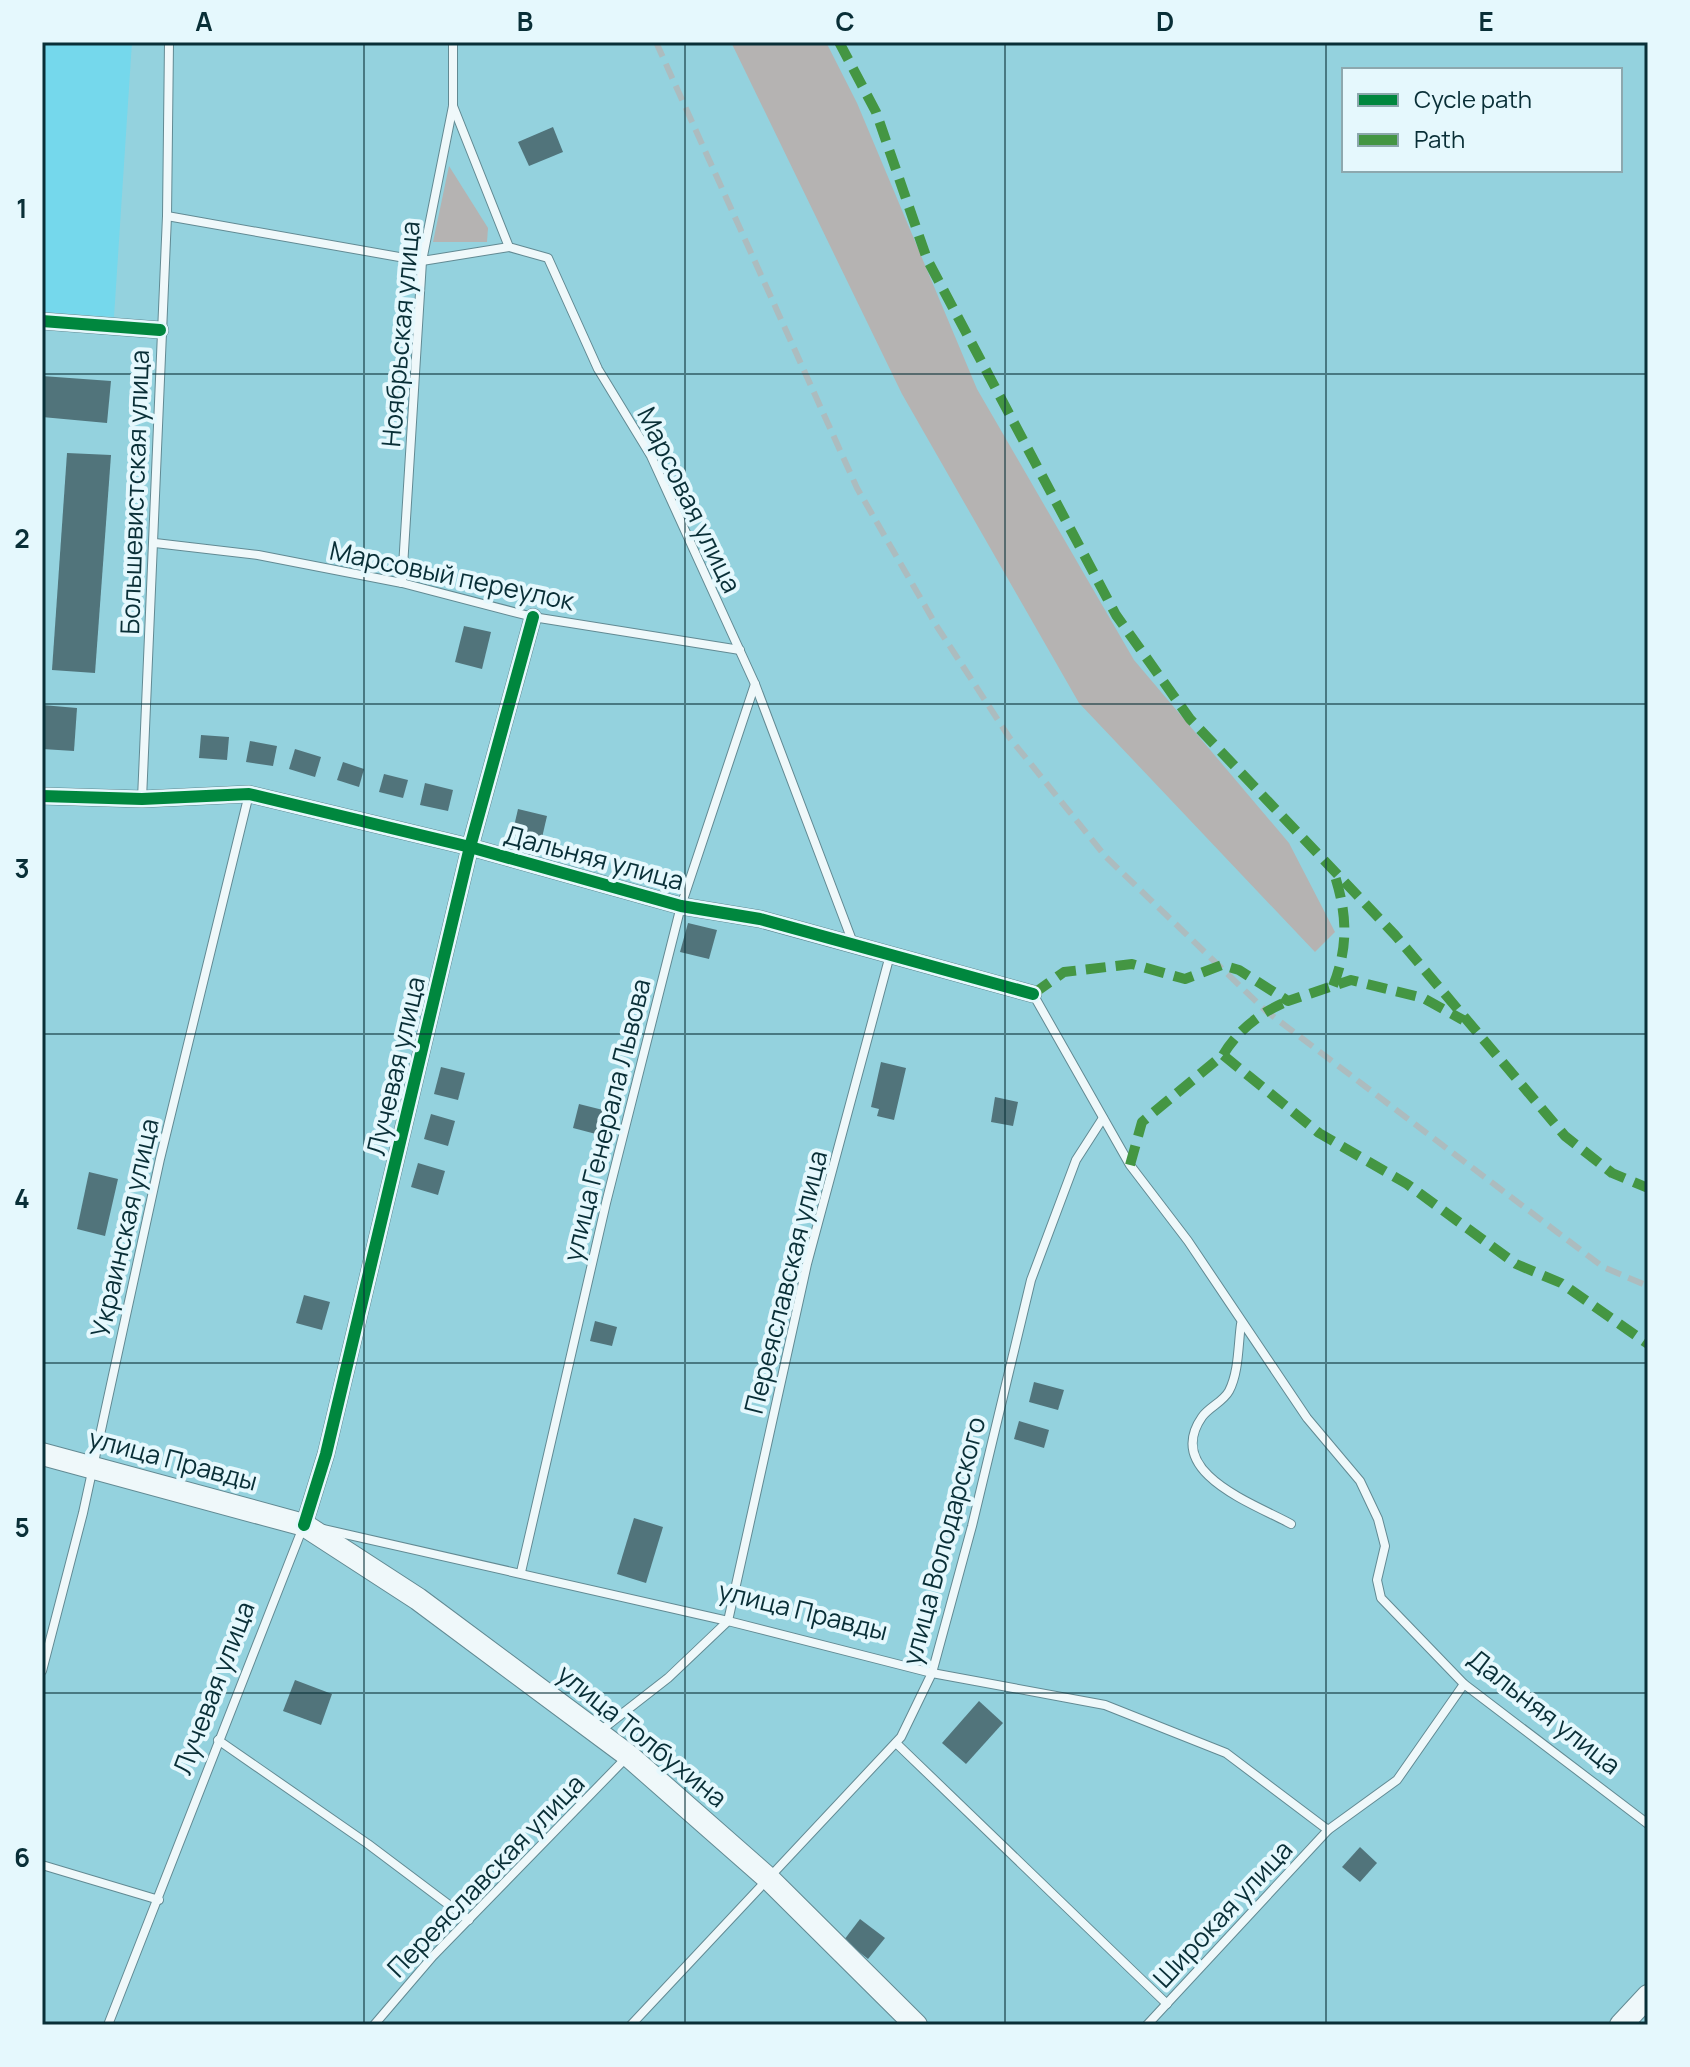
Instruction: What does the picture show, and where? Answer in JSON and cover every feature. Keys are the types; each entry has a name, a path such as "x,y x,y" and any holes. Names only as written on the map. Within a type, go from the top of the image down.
{"main road":[{"name":"улица Правды","path":"42,1454 304,1525"},
{"name":"улица Толбухина","path":"304,1525 418,1599 600,1731 770,1880 916,2025"},
{"path":"1621,2025 1648,1996"}],"street":[{"path":"42,321 160,330"},
{"name":"Лучевая улица","path":"304,1525 326,1454 470,847 533,617"},
{"name":"Дальняя улица","path":"43,799 142,799 249,794 470,847 681,906 760,919 890,955 935,964 1033,994"}],"lane":[{"name":"Большевистская улица","path":"142,799 167,216 169,42"},
{"name":"Ноябрьская улица","path":"402,583 422,261 453,106 453,42"},
{"path":"167,216 422,261 509,247 453,106"},
{"name":"Марсовая улица","path":"509,247 548,258 598,369 651,456 755,684 853,943"},
{"name":"Марсовый переулок","path":"155,543 258,555 402,583 533,617 740,650"},
{"name":"улица Генерала Львова","path":"521,1572 606,1203 681,906 755,684"},
{"name":"Украинская улица","path":"42,1671 92,1467 160,1159 249,794"},
{"name":"Переяславская улица","path":"728,1621 807,1264 890,955"},
{"path":"1033,994 1130,1165 1188,1241 1241,1324 1228,1391 1203,1416 1194,1436 1195,1457 1208,1479 1291,1524"},
{"name":"улица Володарского","path":"631,2025 896,1743 932,1673 972,1526 1031,1280 1076,1160 1103,1118"},
{"name":"Дальняя улица","path":"1241,1324 1307,1418 1360,1481 1378,1519 1385,1546 1377,1580 1381,1598 1464,1684 1648,1824"},
{"name":"улица Правды","path":"304,1525 521,1572 932,1673 1105,1705 1226,1753 1328,1830"},
{"name":"Лучевая улица","path":"108,2025 304,1525"},
{"path":"600,1731 668,1678 728,1621"},
{"path":"1328,1830 1397,1780 1464,1684"},
{"path":"218,1740 368,1844 469,1920"},
{"path":"896,1743 1167,2004"},
{"name":"Переяславская улица","path":"374,2025 469,1920 629,1756"},
{"name":"Широкая улица","path":"1147,2025 1328,1830"},
{"path":"42,1865 159,1900"}],"shaded area":[{"path":"42,42 132,42 114,317 42,312"},
{"path":"731,42 826,42 857,103 977,389 1134,660 1289,843 1335,932 1315,952 1079,703 902,394"},
{"path":"449,166 488,228 487,242 433,242"}],"building":[{"path":"553,127 563,152 529,166 518,142"},
{"path":"42,376 111,381 107,423 42,417"},
{"path":"67,453 111,455 95,673 52,670"},
{"path":"464,626 491,632 482,669 455,662"},
{"path":"42,705 77,708 74,751 42,749"},
{"path":"201,735 229,737 227,760 199,758"},
{"path":"250,741 277,746 273,766 246,762"},
{"path":"295,749 321,757 315,777 289,769"},
{"path":"343,762 364,769 359,787 337,780"},
{"path":"384,774 408,780 403,798 379,792"},
{"path":"425,783 453,790 448,811 420,805"},
{"path":"518,809 547,816 541,842 512,835"},
{"path":"688,923 717,930 709,959 680,952"},
{"path":"881,1062 906,1068 894,1120 877,1116 879,1109 871,1107"},
{"path":"441,1067 465,1073 458,1100 434,1094"},
{"path":"995,1097 1018,1102 1013,1126 991,1122"},
{"path":"579,1104 603,1110 596,1134 573,1128"},
{"path":"431,1114 455,1121 448,1146 424,1139"},
{"path":"418,1163 445,1171 438,1195 411,1187"},
{"path":"89,1172 118,1179 105,1236 77,1229"},
{"path":"304,1295 330,1302 322,1330 296,1323"},
{"path":"595,1321 617,1327 612,1346 590,1341"},
{"path":"1034,1382 1064,1390 1058,1410 1029,1402"},
{"path":"1019,1421 1049,1430 1044,1448 1014,1439"},
{"path":"634,1518 663,1527 646,1583 617,1574"},
{"path":"295,1680 332,1694 321,1725 283,1711"},
{"path":"979,1701 1003,1723 966,1764 942,1743"},
{"path":"1360,1847 1377,1863 1360,1882 1342,1867"},
{"path":"860,1919 885,1938 868,1959 844,1940"}],"railway":[{"path":"656,42 857,488 936,625 1009,737 1106,857 1266,1011 1603,1267 1648,1286"}],"marked path":[{"path":"839,42 876,112 927,259 1116,615 1190,719 1395,935 1565,1136 1612,1173 1648,1188"},
{"path":"1333,986 1344,943 1344,916 1334,873"},
{"path":"1033,994 1064,972 1132,964 1185,979 1222,965 1239,970 1288,1001 1351,980 1423,998 1463,1020"},
{"path":"1223,1055 1251,1023 1288,1001"},
{"path":"1130,1165 1142,1122 1223,1055 1319,1133 1407,1184 1516,1264 1561,1283 1648,1344"}],"cycle path":[{"path":"42,321 160,330"},
{"path":"304,1525 326,1454 470,847 533,617"},
{"path":"42,796 142,799 249,794 470,847 681,906 760,919 1033,994"}]}
